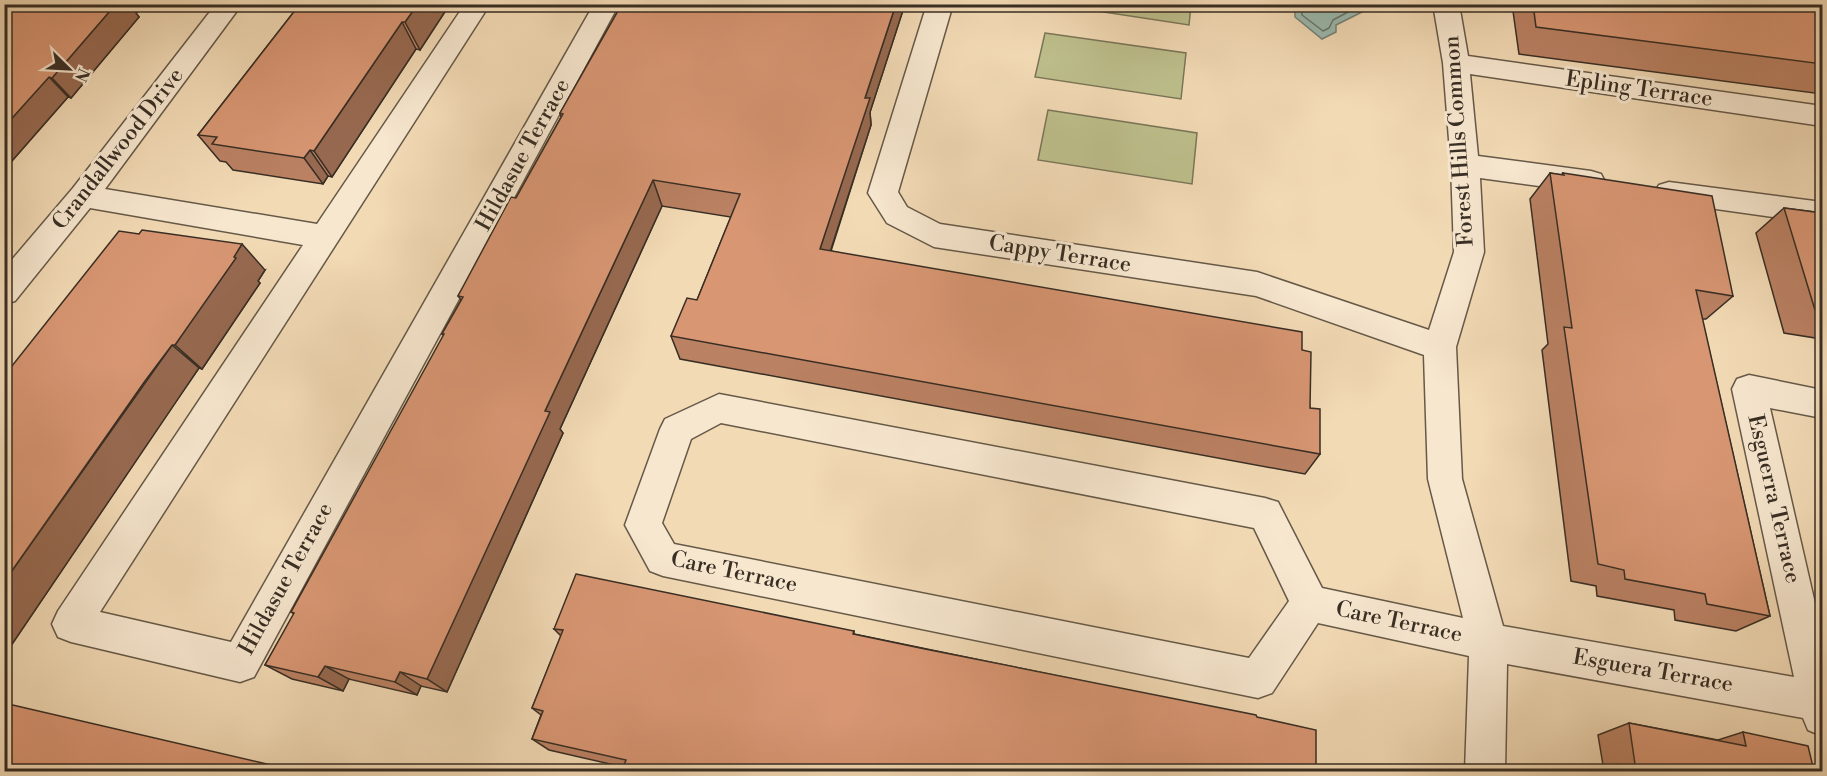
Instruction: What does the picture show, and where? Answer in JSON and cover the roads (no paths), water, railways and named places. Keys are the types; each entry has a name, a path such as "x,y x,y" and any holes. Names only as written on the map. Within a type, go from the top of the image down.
{"street":[{"name":"Crandallwood Drive","path":"4,292 83,196 231,4"},
{"name":"Hildasue Terrace","path":"478,4 71,624 240,663 607,4"},
{"name":"Cappy Terrace","path":"940,4 883,192 897,215 934,235 1257,284 1440,347"},
{"name":"Forest Hills Common","path":"1446,4 1456,63 1465,165 1469,252 1440,347 1445,479 1488,642 1485,771"},
{"name":"Epling Terrace","path":"1456,63 1822,116"},
{"path":"1465,165 1822,213"},
{"path":"83,196 324,237"},
{"name":"Esguerra Terrace","path":"1821,709 1749,389 1822,404"},
{"name":"Care Terrace","path":"719,408 1264,513 1310,603 1258,679 663,559 643,525 677,429 719,408"},
{"name":"Care Terrace","path":"1310,603 1488,642"},
{"name":"Esguera Terrace","path":"1488,642 1821,709"}],"water":[{"path":"1295,5 1376,5 1336,25 1336,32 1322,39 1295,17"}]}
